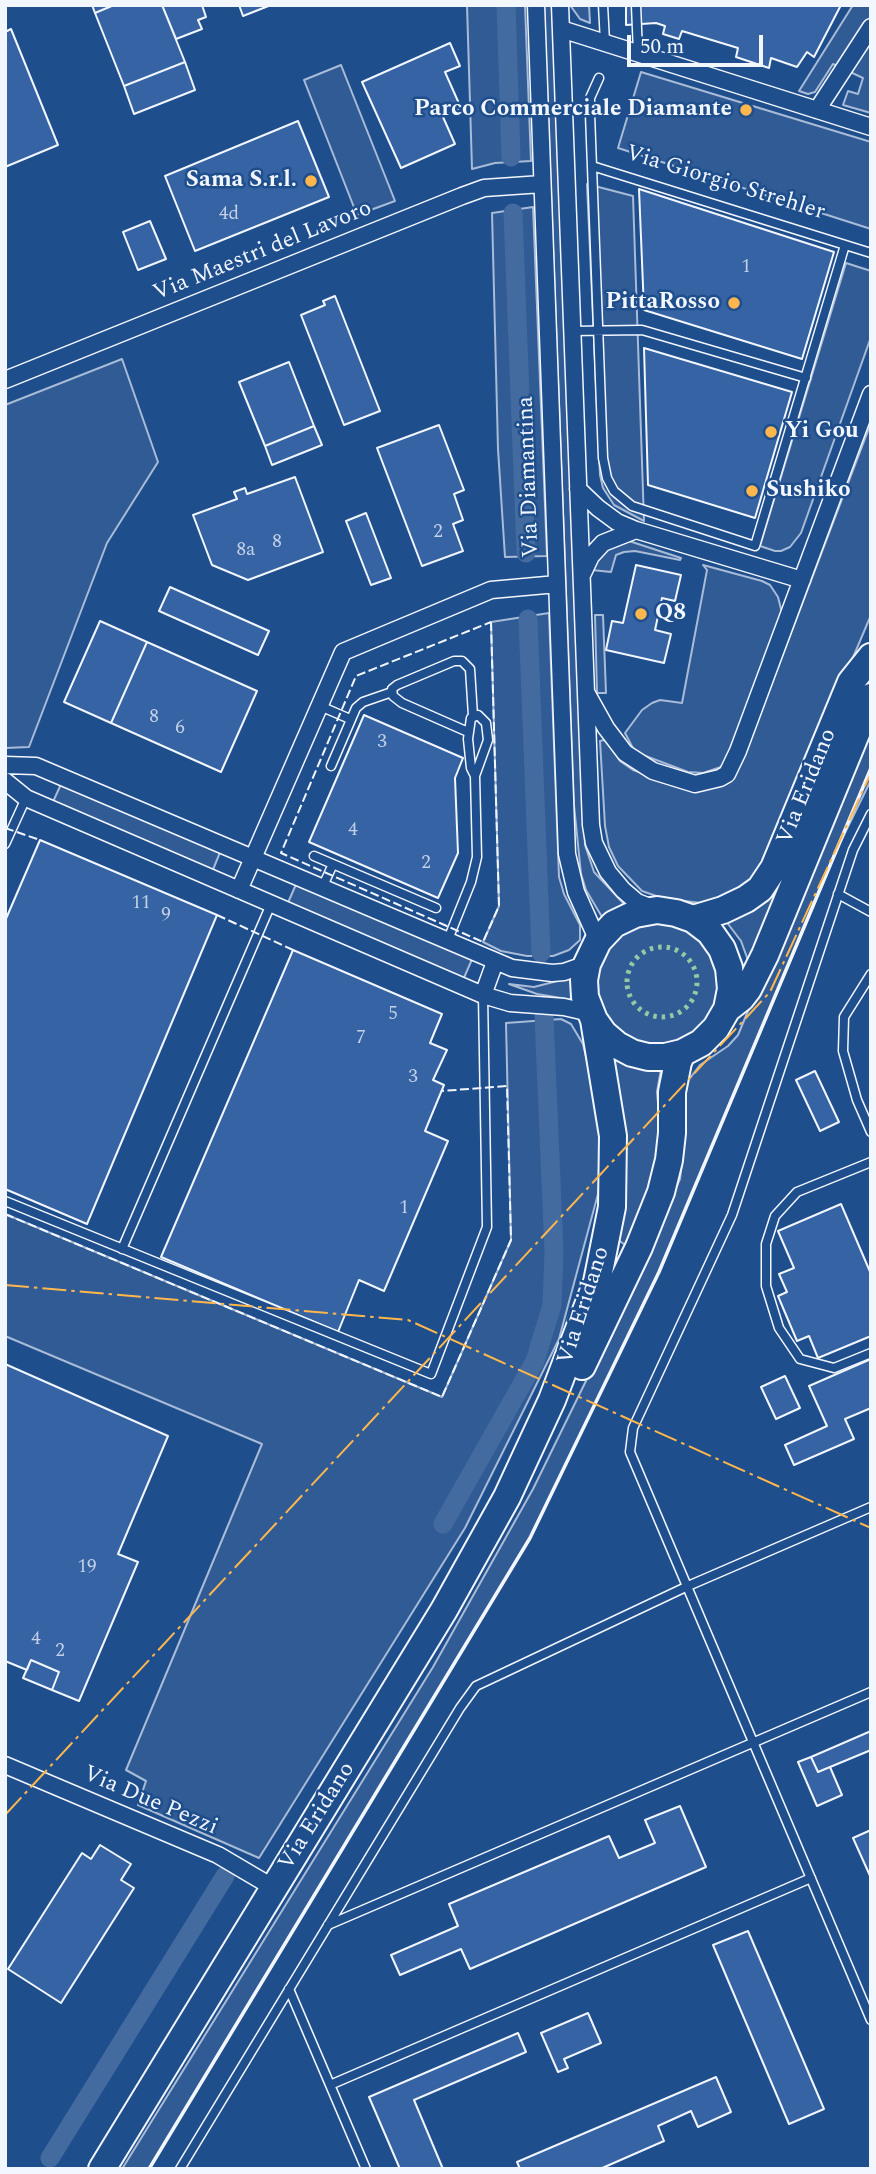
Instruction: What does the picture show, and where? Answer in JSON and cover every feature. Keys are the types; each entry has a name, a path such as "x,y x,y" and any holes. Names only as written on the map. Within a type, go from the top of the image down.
{"main road":[{"name":"Via Eridano","path":"693,919 723,910 760,889 774,868 851,682 871,657"},
{"name":"Via Eridano","path":"592,1017 604,1034 617,1045 648,1057 682,1053 701,1043 716,1028 727,1009 748,989 765,955 871,697"},
{"path":"593,952 614,924 635,914 657,910 693,919 710,932 726,958 731,989 727,1009"},
{"name":"Via Eridano","path":"526,1461 584,1320 597,1282 608,1234 614,1186 613,1136 584,980 593,952"},
{"name":"Via Eridano","path":"102,2169 265,1883 444,1610 594,1344 654,1210 669,1160 672,1092 682,1053"}],"street":[{"name":"Via Diamantina","path":"536,5 567,854 593,952"},
{"name":"Via Diamantina","path":"560,5 590,811 594,843 608,872 622,890 637,902 657,910"},
{"path":"817,110 871,27"},
{"path":"561,29 871,127"},
{"name":"Via Maestri del Lavoro","path":"5,380 484,188 542,184"},
{"path":"586,692 606,728 625,753 638,762 673,779 695,783 720,778 732,768 871,394"},
{"path":"578,489 617,522 636,530 802,580"},
{"path":"582,575 591,556 603,543 636,530"},
{"path":"239,890 343,652 491,590 556,584"},
{"path":"5,765 36,766 495,962 521,970 552,973 574,969 593,952"},
{"path":"5,781 26,798 482,995 510,1003 564,1007 592,1017"},
{"path":"482,995 495,962"},
{"name":"Via Due Pezzi","path":"5,1765 218,1855 265,1883"}],"lane":[{"path":"603,5 605,43"},
{"path":"636,5 638,53"},
{"name":"Via Giorgio Strehler","path":"599,78 592,91 590,105 603,458 607,478 614,491 640,510 755,546 845,245"},
{"name":"Via Giorgio Strehler","path":"592,166 871,253"},
{"path":"572,331 642,330 806,378"},
{"path":"331,765 350,719 363,702 392,692 397,685 454,661 462,660 470,669 473,716 468,732 469,756 475,776 477,857 471,882 447,942"},
{"path":"392,692 402,704 468,732"},
{"path":"320,706 350,719"},
{"path":"473,716 478,715 485,719 488,740 475,776"},
{"path":"5,844 26,798"},
{"path":"871,814 853,850 732,1215 633,1428 630,1452 871,2020"},
{"path":"314,856 436,908"},
{"path":"322,888 333,864"},
{"path":"838,894 871,912"},
{"path":"122,1249 271,904"},
{"path":"871,974 844,1017 843,1051 857,1100 871,1132"},
{"path":"5,1201 431,1374 487,1227 482,995"},
{"path":"871,1162 797,1192 775,1216 766,1244 766,1286 779,1328 800,1359 834,1368 871,1353"},
{"path":"180,2169 460,1708 477,1686 688,1586 871,1507"},
{"path":"328,1925 871,1692"},
{"path":"330,2085 811,1878"},
{"path":"289,1989 366,2169"}],"shaded area":[{"path":"467,5 525,5 531,161 495,163 472,169"},
{"path":"544,5 552,5 585,845 594,872 624,904 602,917 586,890 581,874 574,805"},
{"path":"570,5 589,5 590,23 580,19"},
{"path":"853,5 871,5 871,113 843,105 848,91 858,94 863,78 833,64 815,92 808,94 799,91"},
{"path":"341,65 395,201 357,215 304,80"},
{"name":"Parco Commerciale Diamante","path":"641,72 871,142 871,229 618,148"},
{"name":"Parco Commerciale Diamante","path":"587,184 633,196 644,521 614,505 603,488 600,475"},
{"path":"533,207 547,556 505,557 498,449 492,213"},
{"path":"846,263 871,271 871,337 801,533 790,547 775,551 760,546"},
{"path":"122,359 158,462 107,543 29,747 5,748 5,405"},
{"path":"871,423 871,615 766,863 747,884 708,904 662,898 642,891 618,866 609,847 605,826 600,741 608,739 620,761 633,770 686,788 704,790 719,786 732,777 742,762"},
{"path":"626,540 681,558 680,560 635,551 624,552 616,555 611,572 592,570 604,548"},
{"path":"703,565 770,585 778,597 782,613 727,760 721,767 703,773 688,772 635,752 625,733 642,710 652,703 660,700 682,703 707,570"},
{"path":"549,613 559,877 564,894 580,925 580,940 569,950 553,956 527,956 501,951 483,942 499,906 491,622"},
{"path":"595,615 603,615 606,693 597,693"},
{"path":"871,715 871,780 840,843 659,1272 530,1538 149,2169 122,2169 433,1667 533,1489 607,1338 680,1179 684,1146 681,1116 684,1086 700,1065 728,1046 738,1035"},
{"path":"62,782 221,850 212,872 52,804"},
{"path":"795,849 749,963 741,941 725,920"},
{"path":"297,882 473,957 463,980 287,905"},
{"path":"639,918 683,921 715,949 724,991 705,1030 666,1048 624,1039 596,1006 594,963 604,943"},
{"path":"573,977 573,1000 537,994 509,984 534,987"},
{"path":"561,1019 571,1024 583,1044 594,1090 602,1155 598,1194 559,1339 465,1528 259,1858 138,1805 146,1781 126,1770 262,1444 5,1336 5,1214 442,1397 511,1240 506,1023"},
{"path":"603,1041 641,1069 661,1069 657,1092 661,1138 659,1162 627,1246 618,1240"}],"building":[{"path":"92,5 114,5 95,13"},
{"path":"114,5 162,5 185,62 124,86 95,13"},
{"path":"162,5 202,5 206,17 198,20 202,29 176,39"},
{"path":"239,5 271,5 243,16"},
{"path":"626,5 841,5 814,57 807,52 797,67 771,58 769,68 736,57 738,48 682,31 679,39 663,34 665,26 656,23 626,25"},
{"path":"11,29 58,145 5,167 5,32"},
{"path":"450,43 460,66 445,72 461,108 443,117 455,144 401,168 362,82"},
{"path":"185,62 195,90 134,114 124,86"},
{"path":"298,121 329,197 195,251 165,176"},
{"path":"639,189 834,252 802,359 644,310"},
{"path":"150,221 166,259 138,270 123,232"},
{"path":"335,296 380,411 344,425 301,315 325,305 323,301"},
{"path":"644,348 792,392 755,518 648,485"},
{"path":"289,362 314,426 265,446 239,382"},
{"path":"439,425 464,490 454,494 463,520 453,524 463,551 422,566 377,448"},
{"path":"314,426 322,445 272,465 265,446"},
{"path":"295,477 323,552 248,580 212,565 193,515 237,499 234,492 245,488 247,494"},
{"path":"366,513 391,578 371,585 346,521"},
{"path":"636,565 681,575 675,601 662,598 655,630 671,634 664,663 606,650 612,621 623,623"},
{"path":"170,587 269,631 258,655 159,611"},
{"path":"100,621 147,642 111,723 64,702"},
{"path":"147,642 257,691 221,772 111,723"},
{"path":"364,715 463,758 455,778 458,853 438,898 309,842"},
{"path":"40,840 217,915 87,1224 5,1189 5,921"},
{"path":"293,950 442,1014 430,1043 447,1050 433,1080 444,1085 425,1131 448,1141 384,1291 359,1280 338,1332 161,1257"},
{"path":"815,1071 839,1122 820,1131 796,1080"},
{"path":"841,1204 871,1274 871,1336 818,1358 809,1336 797,1341 778,1296 787,1292 779,1274 794,1268 778,1231"},
{"path":"871,1359 871,1408 845,1419 854,1439 794,1465 785,1445 827,1426 809,1386"},
{"path":"5,1364 168,1436 118,1554 138,1562 79,1701 52,1690 59,1672 31,1660 27,1670 5,1661"},
{"path":"785,1376 800,1408 776,1419 761,1387"},
{"path":"31,1660 59,1672 52,1690 23,1678"},
{"path":"871,1731 871,1750 818,1772 811,1757"},
{"path":"811,1757 818,1772 830,1767 842,1795 817,1806 798,1762"},
{"path":"680,1806 706,1867 470,1969 461,1949 400,1975 391,1955 458,1926 449,1904 609,1836 619,1858 655,1843 645,1820"},
{"path":"871,1830 871,1878 853,1838"},
{"path":"100,1845 131,1864 121,1880 134,1888 61,2003 8,1969 82,1853 91,1859"},
{"path":"748,1931 824,2109 789,2124 713,1945"},
{"path":"588,2013 601,2043 564,2059 568,2068 558,2072 541,2033"},
{"path":"518,2033 526,2052 414,2100 443,2169 400,2169 369,2097"},
{"path":"716,2077 731,2112 698,2127 691,2111 658,2126 664,2141 600,2169 520,2169 517,2162"}],"waterway":[{"path":"506,5 511,157"},
{"path":"513,213 526,553"},
{"path":"528,619 541,953"},
{"path":"443,1524 535,1361 552,1305 554,1252 544,1017"},
{"path":"50,2158 225,1876"}],"hedge":[{"path":"662,947 687,957 697,982 687,1007 662,1017 637,1007 627,982 637,957 662,947"}],"fence":[{"path":"491,622 499,906 483,942 281,853 356,676 491,622"},
{"path":"5,828 40,840"},
{"path":"217,915 293,950"},
{"path":"5,1214 442,1397 511,1240 507,1086 442,1091"}],"wall":[{"path":"149,2169 530,1538 659,1272 871,768"}],"power":[{"path":"5,1815 770,992 871,773"},
{"path":"5,1285 408,1320 871,1528"}],"place":[{"name":"Parco Commerciale Diamante","path":"746,110"},
{"name":"Sama S.r.l.","path":"311,181"},
{"name":"PittaRosso","path":"734,303"},
{"name":"Yi Gou","path":"771,432"},
{"name":"Sushiko","path":"752,491"},
{"name":"Q8","path":"641,614"}]}
